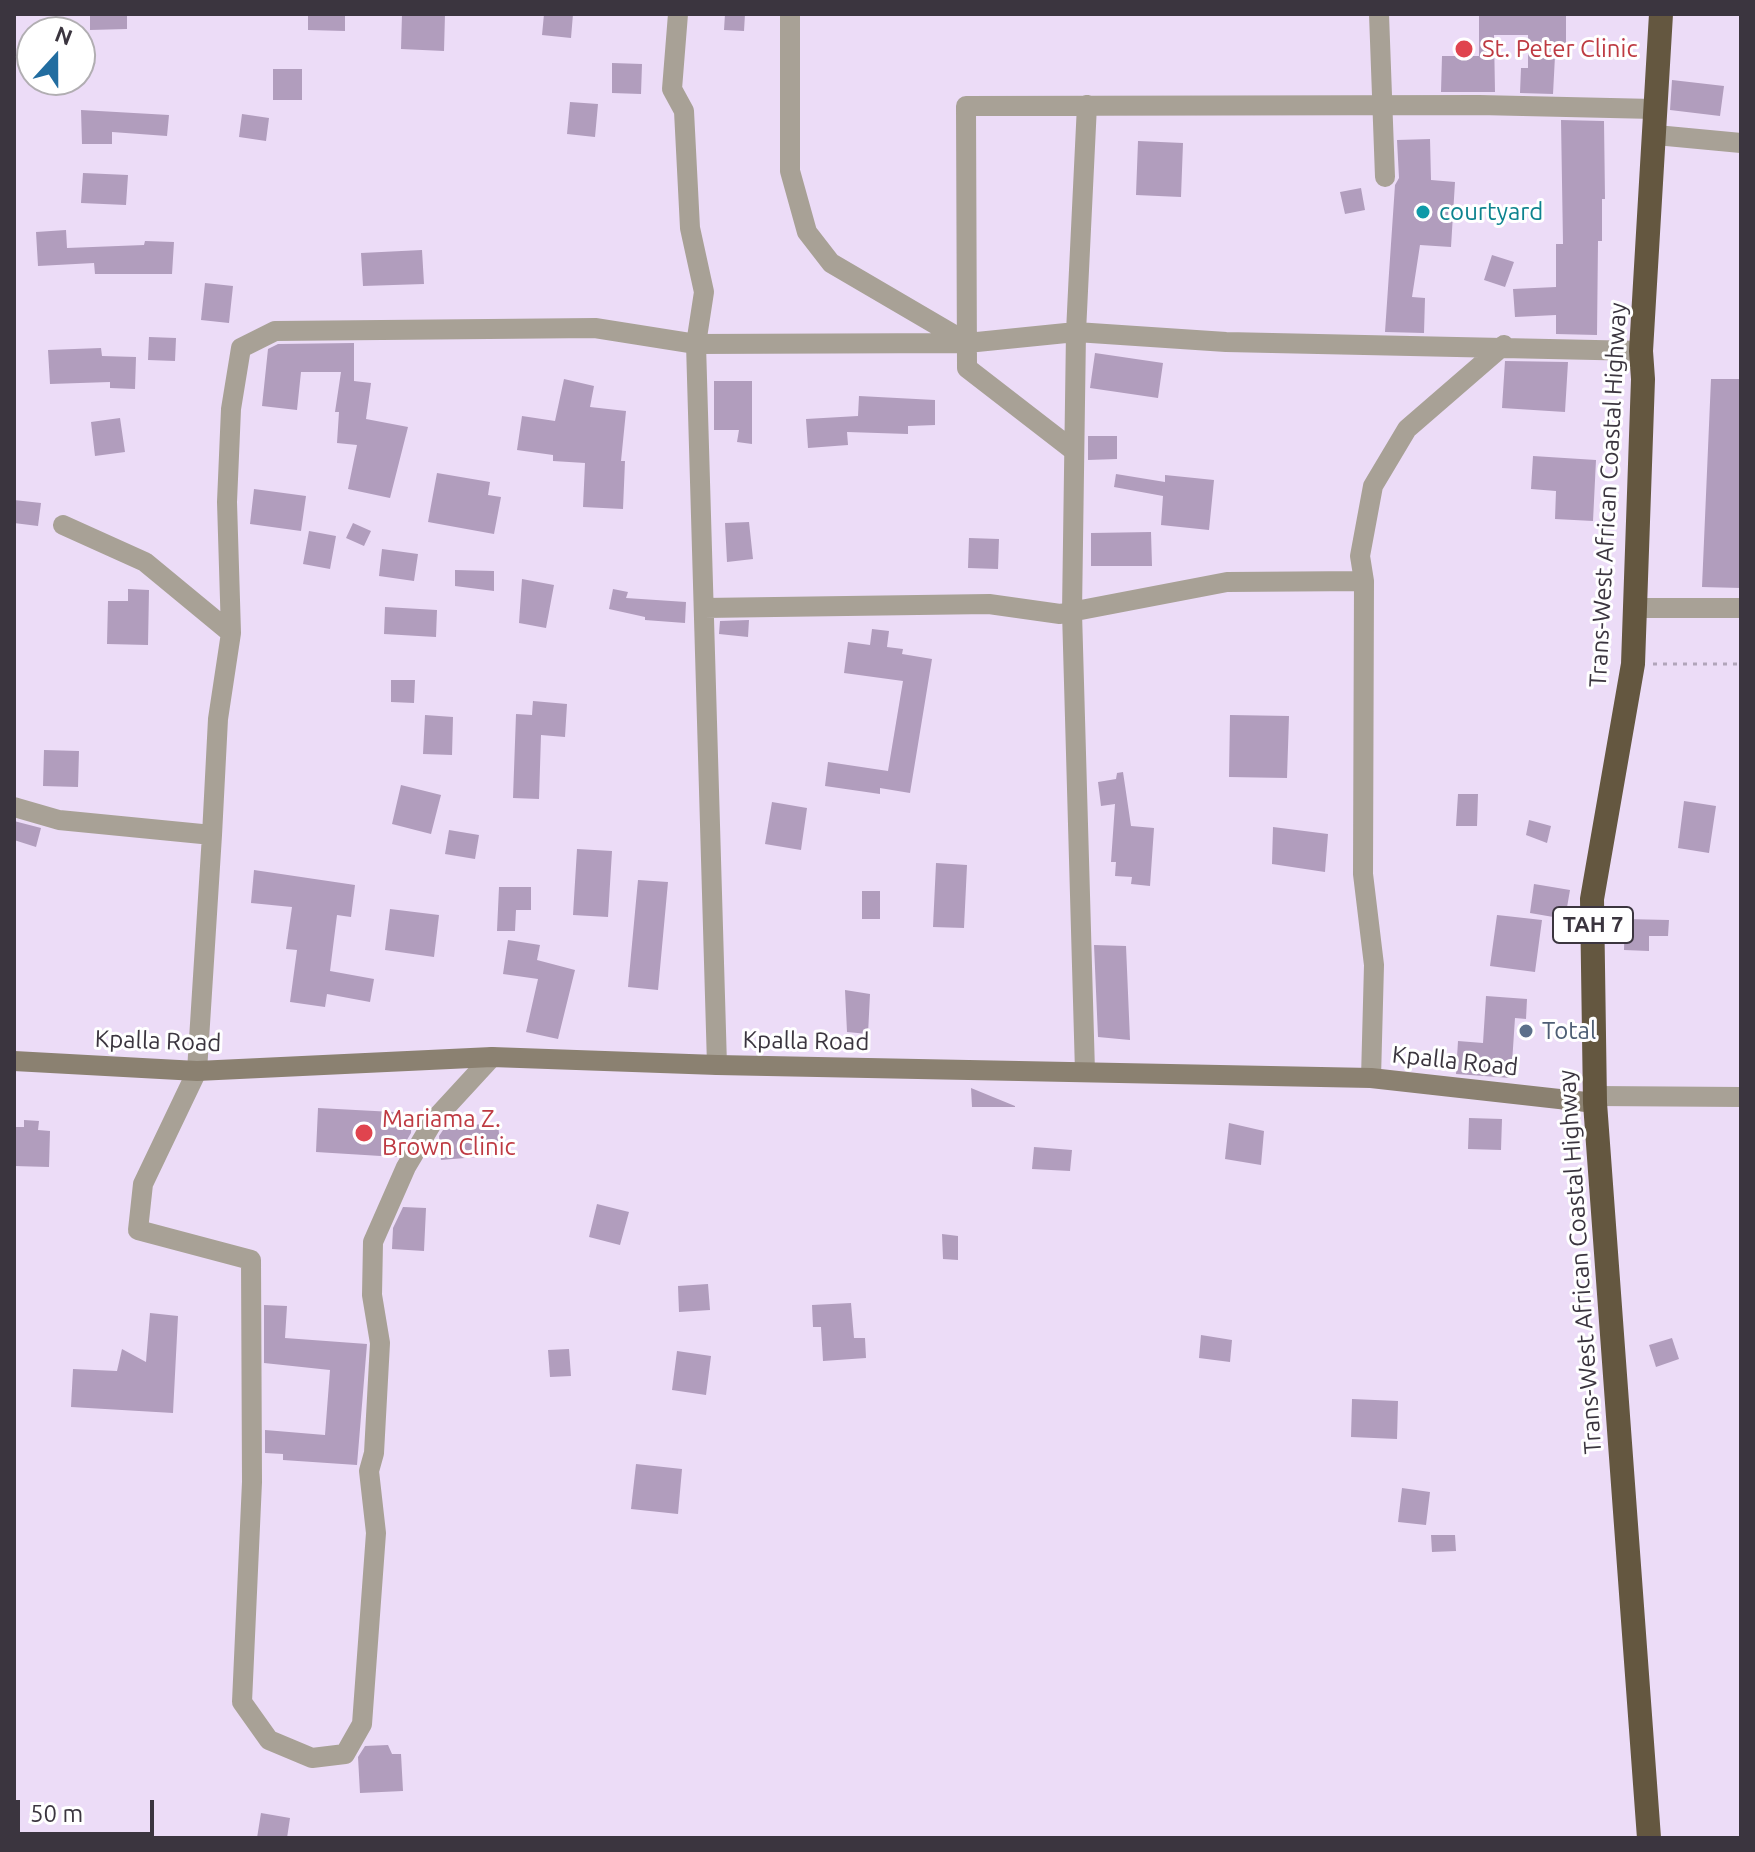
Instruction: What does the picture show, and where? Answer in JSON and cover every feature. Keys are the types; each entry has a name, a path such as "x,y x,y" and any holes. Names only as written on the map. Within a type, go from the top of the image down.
{"highway":[{"name":"Trans-West African Coastal Highway","path":"1649,1838 1595,1100 1592,899 1633,664 1643,379 1641,351 1661,14"}],"street":[{"path":"678,14 672,89 684,111 690,228 704,292 696,344 717,1065"},
{"path":"790,14 790,171 807,232 831,263 967,343"},
{"path":"1379,14 1385,177"},
{"path":"1085,1072 1072,612 1076,332 1087,105"},
{"path":"1073,450 967,368 966,106 1383,105 1654,109"},
{"path":"1656,135 1741,143"},
{"path":"492,1057 434,1120 406,1167 373,1242 372,1295 380,1343 374,1453 369,1471 376,1533 362,1724 345,1754 312,1758 269,1740 242,1702 252,1482 251,1260 138,1230 143,1184 197,1071 218,719 231,633 227,502 231,409 241,348 275,331 595,328 696,344 967,343 1076,332 1226,342 1504,345 1641,351"},
{"path":"1371,1078 1374,965 1363,874 1364,581 1360,556 1373,486 1407,429 1504,345"},
{"path":"63,525 145,562 231,633"},
{"path":"704,608 989,604 1060,614 1227,582 1364,581"},
{"path":"1633,608 1741,608"},
{"path":"14,807 59,820 212,835"},
{"name":"Kpalla Road","path":"14,1061 197,1071 492,1057 717,1065 1371,1078 1595,1100"},
{"path":"1595,1100 1741,1097"}],"path":[{"path":"1633,664 1741,664"}],"building":[{"path":"127,14 127,29 96,30 96,16 90,16"},
{"path":"308,14 345,14 345,31 308,30"},
{"path":"402,14 445,14 444,51 401,49"},
{"path":"544,14 573,14 571,38 542,35"},
{"path":"725,14 745,14 744,31 724,30"},
{"path":"1479,14 1566,14 1566,56 1555,56 1553,94 1520,93 1521,68 1528,68 1528,35 1494,35 1495,92 1441,92 1442,56 1479,56"},
{"path":"612,63 642,64 641,94 612,93"},
{"path":"273,69 302,69 302,100 273,100"},
{"path":"1672,80 1724,86 1720,116 1670,110"},
{"path":"570,102 598,104 595,137 567,134"},
{"path":"81,110 169,115 167,136 112,132 112,144 82,144"},
{"path":"242,114 269,118 266,141 239,137"},
{"path":"1561,120 1604,121 1605,199 1602,199 1602,241 1598,241 1597,335 1556,334 1556,315 1515,317 1513,289 1556,287 1556,244 1563,244"},
{"path":"1430,139 1431,180 1455,182 1451,247 1420,245 1412,297 1425,298 1424,333 1385,332 1395,185 1399,178 1397,140"},
{"path":"1138,141 1183,143 1181,197 1136,195"},
{"path":"83,173 128,175 126,205 81,203"},
{"path":"1361,188 1365,210 1345,214 1340,192"},
{"path":"66,230 67,248 144,245 145,241 174,242 172,274 95,274 94,263 38,266 36,232"},
{"path":"422,250 424,284 363,286 361,253"},
{"path":"1492,255 1514,262 1505,287 1484,280"},
{"path":"205,283 233,286 229,323 201,320"},
{"path":"149,337 176,338 175,361 148,360"},
{"path":"354,343 354,381 371,383 366,419 408,427 390,498 348,489 357,445 337,443 339,412 335,412 341,372 301,372 297,410 262,406 268,349 278,344"},
{"path":"101,348 102,356 136,357 135,389 110,388 110,382 50,384 48,350"},
{"path":"1095,353 1163,363 1158,398 1090,388"},
{"path":"1505,361 1568,362 1565,412 1502,408"},
{"path":"564,379 594,386 590,407 626,411 621,461 625,461 623,509 583,507 585,463 553,461 553,455 517,450 522,416 555,421"},
{"path":"1711,379 1741,379 1741,588 1702,587"},
{"path":"714,381 752,381 752,444 737,442 739,430 714,430"},
{"path":"859,396 935,400 935,425 908,426 908,434 847,432 848,445 808,448 806,419 858,416"},
{"path":"120,418 125,452 95,456 91,422"},
{"path":"1088,436 1117,436 1117,459 1088,460"},
{"path":"1533,456 1596,460 1593,521 1555,519 1556,491 1531,489"},
{"path":"437,473 490,482 488,495 501,497 494,534 428,522"},
{"path":"1116,474 1165,482 1165,475 1214,480 1209,530 1161,525 1163,496 1114,487"},
{"path":"254,489 306,496 301,531 250,524"},
{"path":"14,500 41,503 38,526 14,523"},
{"path":"749,522 753,559 727,562 725,523"},
{"path":"353,523 371,531 364,546 346,538"},
{"path":"309,531 336,536 330,569 303,564"},
{"path":"1151,532 1152,566 1091,566 1091,533"},
{"path":"969,538 999,539 998,569 968,568"},
{"path":"382,549 418,554 414,581 379,576"},
{"path":"455,570 494,571 494,591 455,586"},
{"path":"522,579 554,585 546,628 519,623"},
{"path":"128,589 149,590 148,645 107,644 108,601 128,601"},
{"path":"613,589 628,592 626,598 686,602 685,623 645,620 645,617 609,609"},
{"path":"385,607 437,610 436,637 384,634"},
{"path":"749,620 748,637 719,634 720,621"},
{"path":"872,629 889,631 887,647 903,649 902,654 932,659 910,793 880,788 880,794 825,786 828,762 888,771 903,681 844,673 848,642 870,645"},
{"path":"391,680 415,680 414,703 391,702"},
{"path":"533,701 567,704 565,737 541,735 539,799 513,798 516,714 532,715"},
{"path":"425,715 453,717 452,755 423,754"},
{"path":"1230,715 1289,716 1287,778 1229,777"},
{"path":"44,750 79,751 78,787 43,786"},
{"path":"1123,772 1131,826 1154,828 1150,886 1131,884 1132,877 1115,876 1116,862 1111,862 1115,804 1101,806 1098,782 1116,779 1117,773"},
{"path":"401,785 441,795 431,834 392,824"},
{"path":"1458,794 1478,794 1477,826 1456,826"},
{"path":"1684,801 1716,806 1709,853 1678,848"},
{"path":"772,802 807,808 801,850 765,844"},
{"path":"1529,820 1551,826 1547,843 1526,835"},
{"path":"14,821 41,828 36,847 14,840"},
{"path":"1273,827 1328,834 1325,872 1272,864"},
{"path":"449,830 479,835 475,859 445,854"},
{"path":"577,849 612,851 608,917 573,915"},
{"path":"936,863 967,865 964,928 933,927"},
{"path":"254,870 355,885 351,917 337,915 330,971 374,979 370,1002 327,994 325,1007 290,1002 297,950 286,949 292,907 251,903"},
{"path":"638,880 668,882 658,990 628,987"},
{"path":"1534,884 1570,890 1565,919 1530,913"},
{"path":"499,887 531,887 531,910 516,910 515,931 497,931"},
{"path":"862,891 880,891 880,919 862,919"},
{"path":"390,909 439,915 434,957 385,950"},
{"path":"1497,915 1542,920 1535,972 1490,966"},
{"path":"1625,919 1669,920 1668,936 1649,936 1649,951 1624,950"},
{"path":"508,940 540,945 537,960 575,970 558,1039 526,1032 538,979 503,974"},
{"path":"1094,945 1126,946 1130,1040 1098,1037"},
{"path":"845,990 870,994 868,1034 847,1032"},
{"path":"1486,996 1527,999 1526,1019 1515,1018 1511,1078 1456,1074 1458,1041 1483,1043"},
{"path":"971,1088 1015,1106 1015,1107 972,1107"},
{"name":"Mariama Z. Brown Clinic","path":"318,1108 412,1113 411,1133 397,1157 316,1152"},
{"path":"1469,1118 1502,1119 1501,1150 1468,1149"},
{"path":"24,1120 39,1121 38,1130 50,1131 49,1167 14,1166 14,1127 24,1127"},
{"path":"498,1123 501,1155 441,1160 439,1136 445,1127"},
{"path":"1229,1123 1264,1131 1261,1165 1225,1159"},
{"path":"1034,1147 1072,1150 1070,1171 1032,1169"},
{"path":"597,1204 629,1212 620,1245 589,1237"},
{"path":"403,1207 426,1208 424,1251 392,1249 393,1228"},
{"path":"942,1234 958,1236 958,1260 943,1259"},
{"path":"708,1284 710,1310 679,1312 678,1286"},
{"path":"851,1303 854,1338 865,1338 866,1358 823,1361 821,1327 813,1327 812,1305"},
{"path":"264,1305 287,1306 285,1338 367,1344 357,1465 283,1460 283,1454 265,1453 265,1430 325,1435 330,1370 264,1363"},
{"path":"150,1313 178,1316 173,1413 71,1407 73,1369 117,1371 122,1349 146,1362"},
{"path":"1201,1335 1232,1340 1230,1362 1199,1358"},
{"path":"1672,1338 1679,1359 1656,1367 1649,1345"},
{"path":"569,1349 571,1376 550,1377 548,1350"},
{"path":"677,1351 711,1356 706,1395 672,1390"},
{"path":"1352,1399 1398,1401 1397,1439 1351,1437"},
{"path":"636,1464 682,1469 678,1514 631,1509"},
{"path":"1402,1488 1430,1492 1426,1525 1398,1522"},
{"path":"1431,1535 1455,1535 1456,1551 1432,1552"},
{"path":"388,1745 392,1754 401,1754 403,1791 360,1793 358,1757 365,1746"},
{"path":"261,1813 290,1818 287,1838 257,1838"}],"place":[{"name":"St. Peter Clinic","path":"1464,49"},
{"name":"courtyard","path":"1423,212"},
{"name":"Total","path":"1526,1031"},
{"name":"Mariama Z. Brown Clinic","path":"364,1133"}]}
